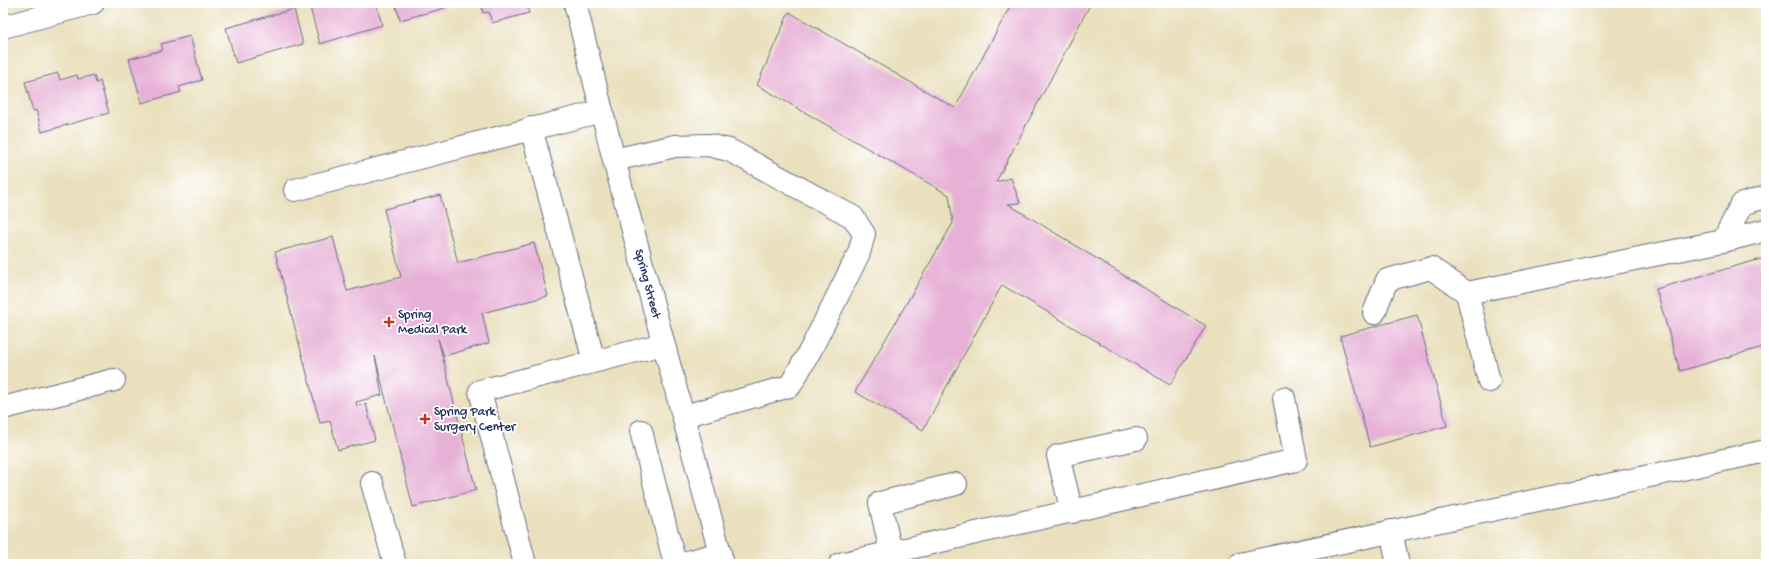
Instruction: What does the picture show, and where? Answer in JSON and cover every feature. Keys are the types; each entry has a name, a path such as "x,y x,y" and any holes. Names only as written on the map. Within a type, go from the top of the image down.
{"street":[{"path":"3,27 93,3"},
{"name":"Spring Street","path":"575,3 614,160 722,559"},
{"path":"295,190 531,128 602,111"},
{"path":"531,128 594,361"},
{"path":"614,160 675,146 708,144 729,150 853,217 864,234 859,253 811,349 790,386 684,416"},
{"path":"1723,241 1742,204 1766,197"},
{"path":"1467,293 1723,241 1766,230"},
{"path":"1374,313 1387,280 1431,268 1467,293 1489,381"},
{"path":"526,564 480,391 663,344"},
{"path":"3,408 114,380"},
{"path":"840,564 1296,460 1284,398"},
{"path":"641,431 675,564"},
{"path":"1072,512 1058,456 1136,439"},
{"path":"1240,564 1766,450"},
{"path":"372,484 395,564"},
{"path":"891,552 880,503 956,484"},
{"path":"1390,531 1398,564"},
{"path":"679,564 722,559"}],"building":[{"path":"341,3 342,5 349,3 376,3 382,25 320,44 309,4"},
{"path":"395,3 444,3 445,8 400,20"},
{"path":"481,3 526,3 529,13 492,23 489,12 483,13"},
{"path":"1012,3 1091,3 996,182 1011,178 1020,203 1008,204 1206,326 1170,385 1002,285 923,430 855,392 953,223 949,195 757,85 789,12 955,108"},
{"path":"294,9 303,44 236,63 226,28"},
{"path":"190,36 202,80 179,87 181,92 142,103 129,59 163,50 161,44"},
{"path":"58,73 60,80 77,75 78,79 94,75 96,83 100,81 109,113 42,132 36,110 33,111 25,82"},
{"name":"Spring Medical Park","path":"440,195 458,263 534,243 548,296 482,313 489,343 444,356 438,339 476,490 413,507 375,356 382,395 356,402 357,406 366,404 375,440 338,450 330,421 320,423 275,252 333,237 347,291 401,277 384,209"},
{"path":"1764,258 1766,266 1766,346 1680,371 1656,289"},
{"path":"1417,315 1447,426 1370,447 1340,336"}],"place":[{"name":"Spring Medical Park","path":"389,322"},
{"name":"Spring Park Surgery Center","path":"425,419"}]}
